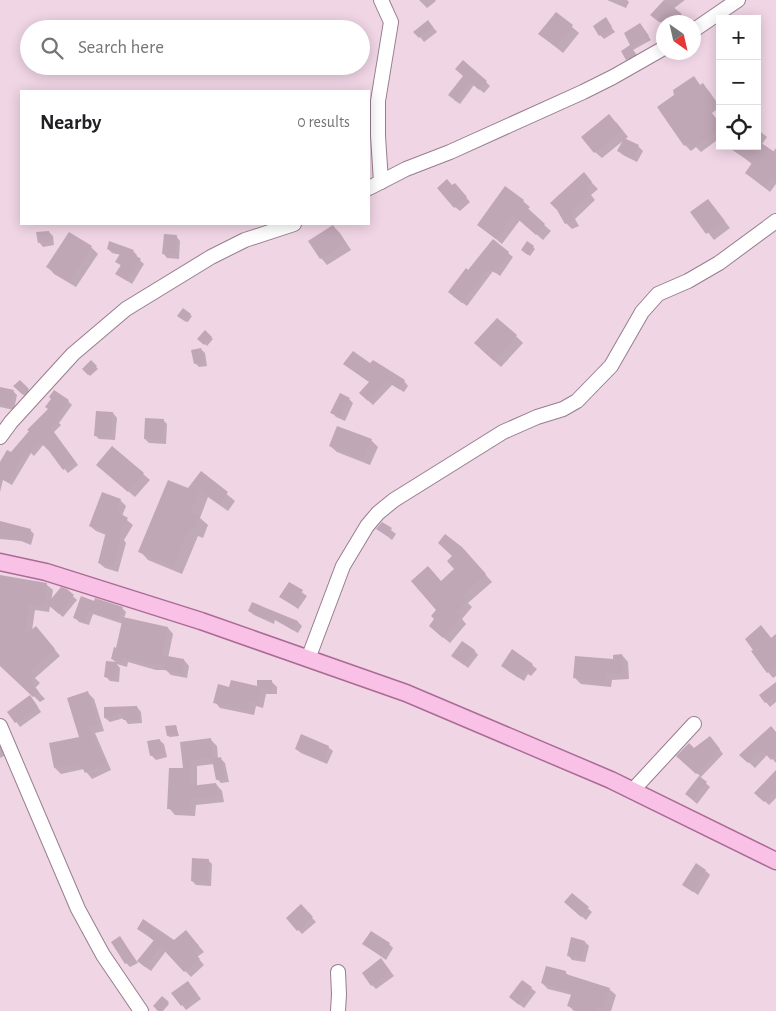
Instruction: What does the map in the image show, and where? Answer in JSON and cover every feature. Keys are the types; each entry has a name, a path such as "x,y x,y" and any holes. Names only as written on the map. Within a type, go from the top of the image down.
{"main road":[{"path":"0,562 46,572 201,621 406,694 530,745 632,791 776,861"}],"street":[{"path":"375,185 378,101 390,22 381,0"},
{"path":"701,25 738,0"},
{"path":"375,185 406,169 450,152 583,92 656,53"},
{"path":"308,659 342,566 367,526 378,513 394,500 503,432 537,417 563,409 577,401 611,366 642,312 658,294 688,281 719,263 776,220"},
{"path":"0,437 11,422 73,354 126,309 211,257 236,244 291,225"},
{"path":"632,791 694,724"},
{"path":"0,726 78,909 103,955 140,1011"},
{"path":"338,972 338,1011"}],"building":[{"path":"664,0 682,14 656,15 656,20 650,15"},
{"path":"556,12 573,25 556,47 538,34"},
{"path":"606,17 612,27 599,36 593,26"},
{"path":"428,20 433,27 419,38 413,32"},
{"path":"640,23 649,36 631,47 636,54 626,60 621,51 630,45 624,33"},
{"path":"463,60 487,81 479,90 470,82 456,101 448,95 463,76 455,69"},
{"path":"694,76 700,85 703,83 715,101 707,107 716,119 716,131 694,147 690,141 684,146 657,107 674,95 673,90"},
{"path":"609,114 622,130 594,153 581,137"},
{"path":"624,138 639,145 632,159 617,151"},
{"path":"761,143 776,153 776,179 772,176 764,187 745,173 752,163 732,150 761,150"},
{"path":"584,172 592,182 585,188 590,193 570,212 574,219 565,224 557,210 550,203"},
{"path":"447,179 452,185 455,183 467,197 454,208 437,188"},
{"path":"505,186 524,200 522,203 545,224 536,235 513,215 496,239 477,225"},
{"path":"708,199 725,221 706,234 690,212"},
{"path":"333,225 345,243 320,259 308,241"},
{"path":"49,231 50,241 38,243 36,232"},
{"path":"69,232 92,246 69,282 46,267"},
{"path":"164,234 177,235 175,255 162,254"},
{"path":"493,239 509,252 495,273 488,268 462,303 448,292 466,268 468,270"},
{"path":"109,241 134,250 132,253 141,259 127,281 115,274 121,265 115,262 120,254 107,249"},
{"path":"527,241 534,246 528,255 521,250"},
{"path":"183,308 191,314 186,322 177,316"},
{"path":"497,318 517,335 494,361 474,343"},
{"path":"205,330 212,337 204,345 197,339"},
{"path":"201,348 204,362 194,364 191,350"},
{"path":"353,351 370,363 373,360 405,380 399,389 387,381 368,401 359,393 369,382 343,364"},
{"path":"91,360 97,366 88,375 82,369"},
{"path":"20,380 29,389 23,395 13,386"},
{"path":"0,387 14,390 10,407 0,404"},
{"path":"54,390 69,400 56,418 58,420 50,428 75,461 63,470 39,441 29,453 26,450 8,482 0,477 0,462 7,450 11,452 29,431 27,430 48,409 45,407 51,399 49,397"},
{"path":"340,393 350,398 340,417 330,413"},
{"path":"96,411 113,412 111,437 94,436"},
{"path":"145,418 164,419 162,440 144,439"},
{"path":"337,426 372,439 363,459 329,446"},
{"path":"112,446 144,473 128,492 96,465"},
{"path":"201,471 228,492 219,504 200,490 190,512 200,516 194,530 189,528 173,566 138,552 168,480 188,488"},
{"path":"102,492 121,499 116,511 128,518 118,535 121,536 113,567 98,563 106,532 89,526"},
{"path":"0,521 31,529 28,542 17,540 18,538 0,537"},
{"path":"382,522 392,528 387,536 376,529"},
{"path":"445,534 462,547 486,574 462,596 467,600 456,613 461,616 443,638 429,626 434,619 431,616 436,610 411,581 428,566 441,581 454,569 447,561 452,556 438,543"},
{"path":"0,575 47,583 43,606 29,604 24,636 36,626 55,649 29,671 34,676 30,680 39,692 33,697 0,666"},
{"path":"289,582 303,590 294,606 279,597"},
{"path":"61,587 74,595 59,614 47,604"},
{"path":"81,596 94,601 95,598 123,607 118,620 88,611 84,622 73,618"},
{"path":"252,602 298,621 293,630 271,617 270,620 248,611"},
{"path":"123,617 168,627 162,655 184,659 182,673 164,670 165,665 149,664 123,657 122,662 111,659 114,647 116,648"},
{"path":"761,625 771,638 776,634 776,667 767,673 745,639"},
{"path":"462,641 475,650 464,665 451,656"},
{"path":"512,649 533,664 527,673 524,671 519,678 501,666"},
{"path":"622,654 623,673 606,674 605,681 573,678 575,656 613,659 613,655"},
{"path":"106,661 117,662 115,679 104,677"},
{"path":"231,680 257,686 257,680 272,680 272,689 260,689 257,703 250,701 248,710 213,703 218,684 229,687"},
{"path":"776,682 776,695 765,703 759,695"},
{"path":"88,691 98,725 89,727 106,764 85,773 80,763 54,768 49,743 79,737 67,698"},
{"path":"30,695 38,707 15,723 7,712"},
{"path":"137,706 138,719 123,720 123,713 104,718 104,707"},
{"path":"176,725 178,734 167,736 165,726"},
{"path":"771,726 776,732 776,756 771,760 761,749 748,763 739,755"},
{"path":"301,734 329,746 323,761 295,749"},
{"path":"710,736 720,749 696,774 676,756 689,743 694,748"},
{"path":"211,738 213,757 191,760 190,786 216,783 218,796 190,799 189,810 167,809 169,768 183,768 180,742"},
{"path":"160,739 163,753 150,756 147,741"},
{"path":"221,757 225,778 216,780 212,759"},
{"path":"776,770 776,789 764,802 754,793"},
{"path":"699,776 707,782 693,800 685,794"},
{"path":"192,858 209,859 207,882 191,881"},
{"path":"696,863 706,870 693,892 682,885"},
{"path":"572,893 589,907 581,917 564,902"},
{"path":"301,904 313,917 297,931 286,918"},
{"path":"143,919 174,940 186,930 199,946 193,951 200,959 184,972 160,946 145,967 137,961 154,940 137,929"},
{"path":"371,931 390,943 381,956 362,944"},
{"path":"120,936 134,958 125,964 111,942"},
{"path":"571,937 585,941 581,959 567,956"},
{"path":"381,958 390,971 371,986 362,973"},
{"path":"546,966 566,971 566,974 610,988 603,1009 596,1007 595,1011 577,1011 577,1009 567,1006 572,992 541,983"},
{"path":"522,980 532,987 519,1005 509,997"},
{"path":"188,981 198,995 181,1006 171,993"},
{"path":"162,996 169,1002 158,1011 153,1006"}]}
